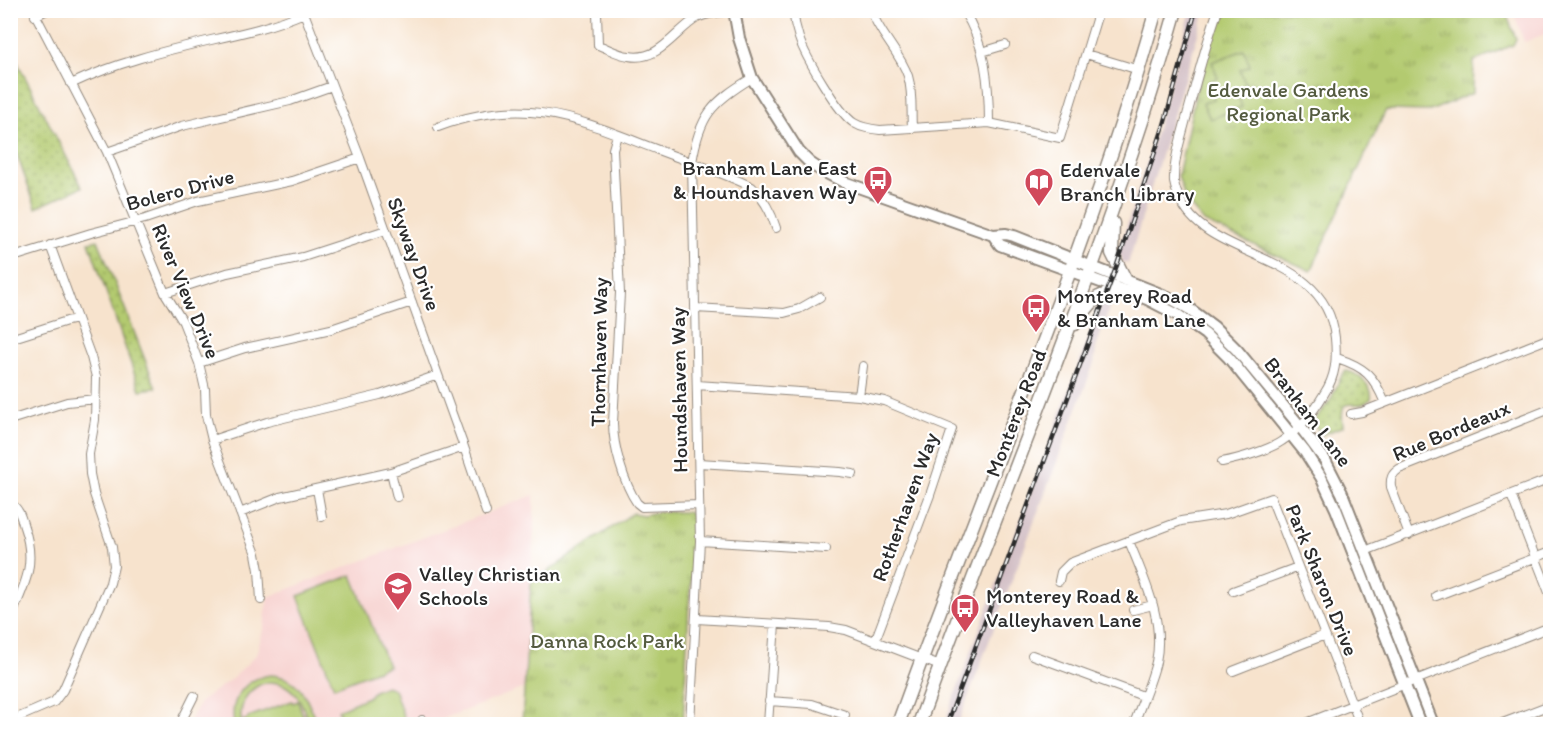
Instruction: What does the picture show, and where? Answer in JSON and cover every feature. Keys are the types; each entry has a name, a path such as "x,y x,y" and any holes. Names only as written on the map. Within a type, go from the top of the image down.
{"main road":[{"name":"Monterey Road","path":"898,724 1072,265 1139,70 1156,10"},
{"name":"Monterey Road","path":"919,724 1114,211 1157,78 1176,10"},
{"path":"734,11 739,38 752,78 799,152 819,170 844,182 993,235 1006,234 1072,265 1125,285"},
{"path":"1114,211 1112,253 1125,285"},
{"path":"1067,334 1095,298 1125,285"},
{"name":"Branham Lane","path":"1125,285 1184,306 1214,327 1237,350 1299,425 1331,470 1433,724"},
{"name":"Branham Lane","path":"1125,285 1178,315 1205,334 1228,358 1290,433 1321,477 1336,509 1420,724"}],"street":[{"path":"34,13 47,10"},
{"path":"793,10 798,38 806,56 843,112 853,123 866,129 880,130 988,123 1060,138 1098,10"},
{"path":"871,10 875,21 908,75 912,128"},
{"path":"963,10 978,38 982,52 989,87 988,123"},
{"path":"1218,10 1207,42 1175,164 1174,183 1180,200 1198,224 1292,272 1318,295 1330,316 1337,358 1334,375 1327,391 1317,406 1282,442 1239,459 1222,462"},
{"path":"597,13 598,45 629,57 654,53 699,17 734,11"},
{"path":"71,84 161,52 266,27 303,12"},
{"name":"Skyway Drive","path":"303,12 360,158 486,512"},
{"name":"River View Drive","path":"34,13 107,152 165,292 183,322 199,363 212,440 256,554 261,600"},
{"path":"982,52 1005,45"},
{"path":"1086,54 1139,70"},
{"name":"Houndshaven Way","path":"690,724 700,541 692,163 695,143 711,108 721,98 752,78"},
{"path":"107,152 182,126 290,101 332,86"},
{"path":"438,127 480,114 509,111 538,112 572,119 752,187 764,198 772,213 776,228"},
{"name":"Thornhaven Way","path":"617,135 613,149 620,293 613,423 615,440 621,465 637,503 642,507 699,505"},
{"name":"Bolero Drive","path":"10,258 216,196 292,181 360,158"},
{"path":"165,292 227,273 303,257 386,230"},
{"path":"10,721 54,702 63,690 110,584 114,566 112,548 94,494 90,474 89,454 95,420 96,377 78,319 50,245"},
{"path":"695,308 784,313 799,309 820,297"},
{"path":"199,363 245,348 331,329 412,303"},
{"path":"10,339 78,319"},
{"path":"1351,414 1362,412 1551,338"},
{"path":"1337,358 1357,365 1370,376 1385,403"},
{"path":"859,396 863,366"},
{"path":"212,440 267,422 380,395 438,375"},
{"name":"Rotherhaven Way","path":"697,385 859,396 884,401 952,429 930,495 874,641"},
{"path":"10,420 67,402 96,399"},
{"name":"Rue Bordeaux","path":"1409,535 1390,487 1392,473 1551,409"},
{"path":"240,513 280,497 391,472 464,447"},
{"path":"699,463 853,474"},
{"path":"391,472 397,497"},
{"path":"1365,551 1551,479"},
{"path":"316,489 322,517"},
{"path":"1511,495 1551,595"},
{"name":"Park Sharon Drive","path":"1059,581 1061,572 1070,563 1181,521 1226,514 1270,498 1360,724"},
{"path":"10,619 14,600 27,581 31,562 30,543 18,509 11,503"},
{"path":"700,541 826,549"},
{"path":"1129,541 1154,605 1159,633 1156,662 1134,724"},
{"path":"1436,596 1551,552"},
{"path":"1233,591 1298,567"},
{"path":"1133,610 1154,605"},
{"path":"697,619 830,627 846,630 940,666"},
{"path":"768,724 775,624"},
{"path":"1304,724 1551,627"},
{"path":"1233,671 1325,635"},
{"path":"1032,655 1143,696"},
{"path":"180,724 194,696"},
{"path":"769,701 812,704 845,715"},
{"path":"1500,724 1551,705"}],"shaded area":[{"path":"1191,11 1205,11 1128,264 1121,261 1122,257 1117,249 1121,244 1152,146"},
{"path":"1513,11 1550,11 1550,32 1524,42"},
{"path":"1103,299 1112,299 1096,348 1094,363 958,724 944,724"},
{"name":"Valley Christian Schools","path":"534,495 524,688 429,724 188,724 201,701 234,677 256,655 264,627 268,597"}],"green space":[{"name":"Edenvale Gardens Regional Park","path":"1221,11 1505,11 1516,39 1513,45 1474,61 1473,93 1430,111 1386,110 1311,271 1204,222 1186,201 1178,176 1200,73"},
{"path":"11,50 82,187 36,208 11,138"},
{"path":"1244,50 1250,66 1240,70 1246,86 1236,90 1242,107 1210,119 1203,103 1214,99 1208,82 1218,78 1212,62"},
{"path":"98,240 156,388 140,390 89,242"},
{"path":"1346,371 1364,381 1370,390 1371,399 1364,403 1345,405 1342,415 1343,426 1322,435 1316,427 1315,419 1330,401"},
{"name":"Danna Rock Park","path":"658,512 685,512 690,513 693,518 694,551 683,724 522,724 531,583 633,513 643,515"},
{"path":"352,575 388,666 334,687 298,596"},
{"path":"271,675 290,680 302,691 317,724 309,724 298,697 286,686 266,683 257,686 249,693 241,712 242,724 234,724 234,706 241,691 254,680"},
{"path":"386,686 394,689 406,724 343,724 338,710"},
{"path":"292,701 293,703 298,701 306,724 245,724 244,720 248,717"}],"railway":[{"path":"947,724 1117,265 1164,125 1196,10"}],"place":[{"name":"Branham Lane East & Houndshaven Way","path":"878,206"},
{"name":"Edenvale Branch Library","path":"1039,208"},
{"name":"Monterey Road & Branham Lane","path":"1036,334"},
{"name":"Valley Christian Schools","path":"398,612"},
{"name":"Monterey Road & Valleyhaven Lane","path":"965,634"}]}
